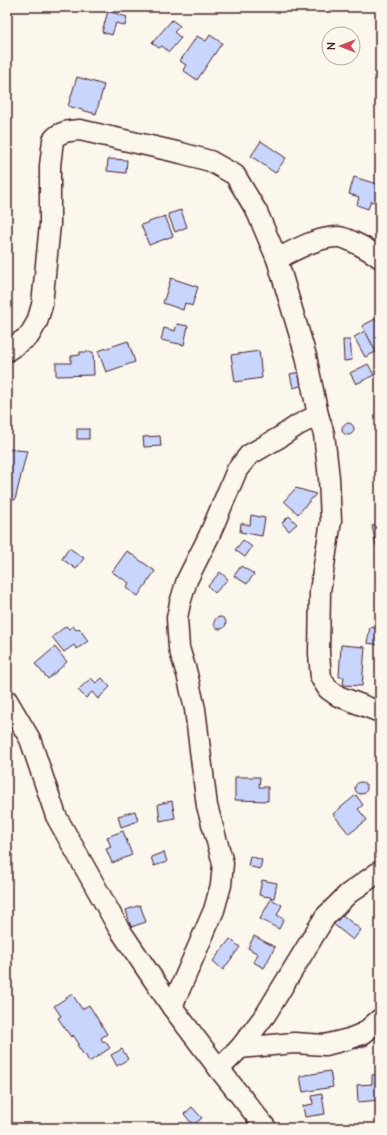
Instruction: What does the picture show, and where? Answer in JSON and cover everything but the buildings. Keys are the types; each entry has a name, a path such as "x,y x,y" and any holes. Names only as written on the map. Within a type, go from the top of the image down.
{"street":[{"path":"7,351 29,336 37,322 42,305 50,224 50,166 53,140 58,134 80,130 181,152 210,161 235,176 257,212 277,260 306,356 318,415 324,434 329,478 330,521 320,591 319,653 321,678 328,689 338,696 380,712"},
{"path":"277,260 298,248 325,239 340,237 371,251 380,258"},
{"path":"172,1007 214,910 221,885 223,863 207,806 195,709 179,648 177,618 180,603 187,580 209,536 237,470 249,455 298,425 318,415"},
{"path":"7,700 30,739 56,816 118,927 172,1007 266,1128"},
{"path":"219,1069 240,1048 266,1014 325,917 348,894 380,871"},
{"path":"240,1048 294,1043 325,1046 364,1033 380,1020"}]}
